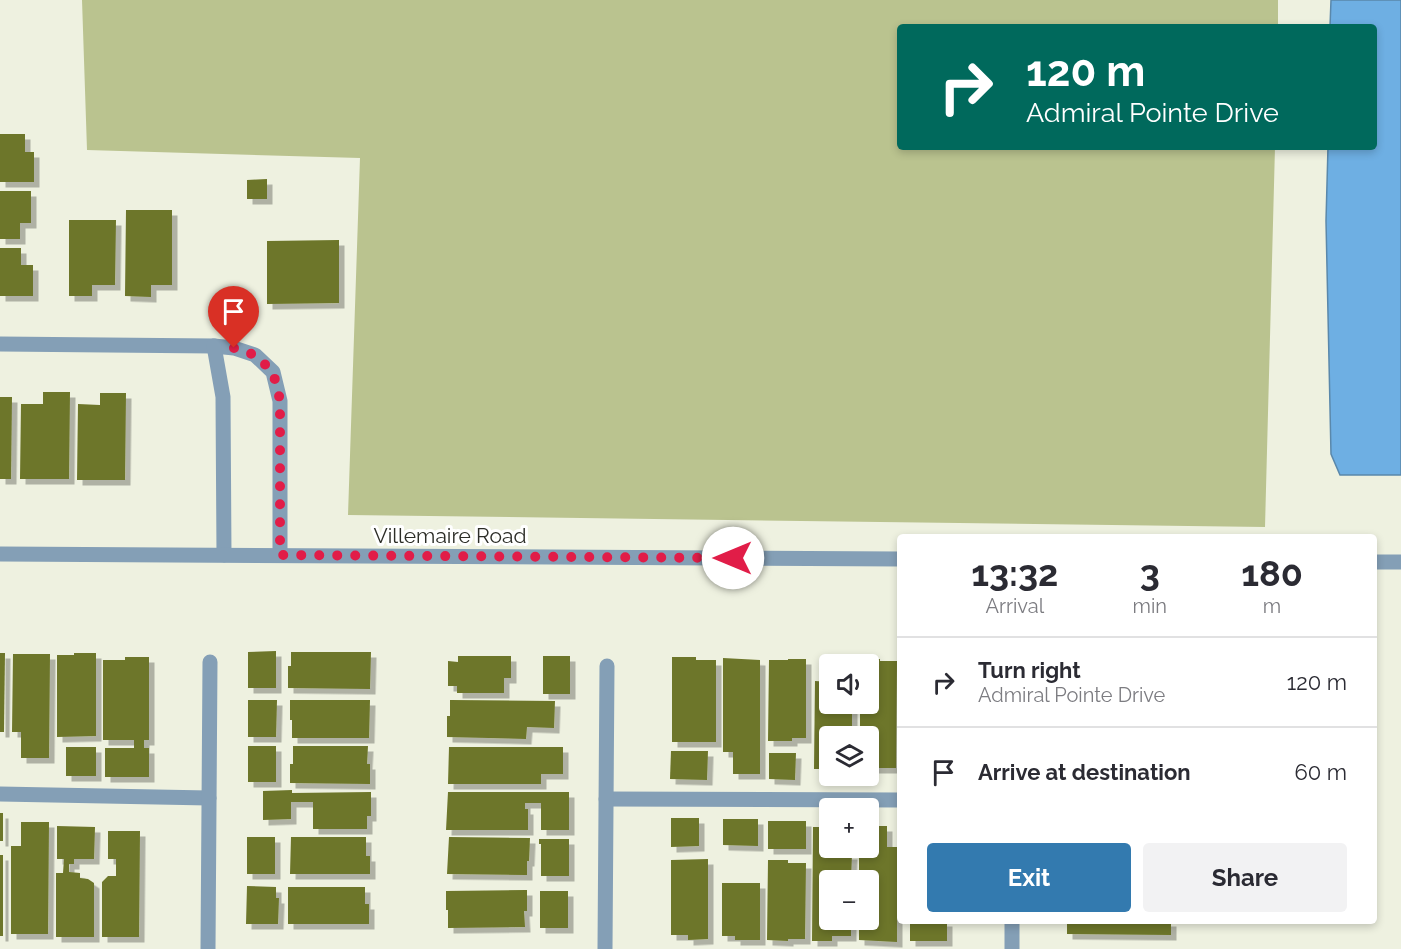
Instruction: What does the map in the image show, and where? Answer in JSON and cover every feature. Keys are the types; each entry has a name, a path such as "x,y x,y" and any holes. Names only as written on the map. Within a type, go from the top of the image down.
{"street":[{"path":"0,345 214,346 234,348 255,355 273,372 280,400 280,555"},
{"path":"214,346 223,397 224,555"},
{"name":"Villemaire Road","path":"0,554 897,559"},
{"path":"1377,562 1401,562"},
{"path":"208,949 210,662"},
{"path":"605,949 607,666"},
{"path":"0,794 209,798"},
{"path":"606,799 897,800"},
{"path":"1012,924 1012,949"}],"green space":[{"path":"82,0 1278,0 1278,24 897,24 897,150 1275,150 1265,527 348,515 360,158 87,150"}],"water":[{"path":"1331,0 1401,0 1401,475 1340,475 1331,454 1326,221 1328,150 1377,150 1377,24 1330,24"}],"building":[{"path":"0,134 25,134 25,152 34,152 34,182 0,182"},
{"path":"267,179 267,199 247,199 247,180"},
{"path":"0,191 31,191 31,223 20,223 20,239 0,239"},
{"path":"126,210 172,210 172,285 151,285 151,297 125,296"},
{"path":"69,220 116,220 115,285 92,285 92,296 69,296"},
{"path":"339,240 339,303 267,304 267,241"},
{"path":"0,248 21,248 21,265 33,265 33,296 0,296"},
{"path":"43,392 70,392 69,479 20,479 21,404 43,404"},
{"path":"100,393 126,393 125,480 77,480 78,404 100,405"},
{"path":"0,397 12,397 11,479 0,479"},
{"path":"276,651 276,688 248,688 248,652"},
{"path":"291,652 371,652 370,689 288,688 288,666 291,666"},
{"path":"0,653 5,653 4,732 0,732"},
{"path":"74,653 96,653 96,736 57,737 57,655 74,655"},
{"path":"13,654 50,654 49,758 21,758 21,732 12,732"},
{"path":"458,656 511,656 511,678 504,678 504,693 457,693 457,686 448,686 448,661 458,662"},
{"path":"543,656 570,656 570,694 543,694"},
{"path":"125,657 149,657 149,740 144,740 144,748 149,748 149,777 105,777 105,748 134,748 134,740 103,740 103,660 125,660"},
{"path":"672,657 716,660 716,742 672,742"},
{"path":"723,658 760,660 760,774 733,774 733,752 723,752"},
{"path":"806,659 806,738 792,738 792,741 768,741 769,660"},
{"path":"879,659 880,661 897,661 896,768 879,768 879,726 860,726 860,714 879,714"},
{"path":"815,681 819,681 819,714 852,714 852,726 819,726 819,769 814,769"},
{"path":"248,700 277,700 276,737 248,737"},
{"path":"290,700 370,700 369,738 292,738"},
{"path":"450,700 555,701 554,728 527,727 526,739 447,737"},
{"path":"248,746 276,746 276,782 248,782"},
{"path":"293,746 368,746 367,764 370,764 370,784 290,783"},
{"path":"66,747 96,747 96,776 66,776"},
{"path":"449,747 563,747 563,774 541,774 541,784 448,784"},
{"path":"671,751 708,751 707,780 670,779"},
{"path":"769,753 796,753 795,780 769,779"},
{"path":"292,790 292,793 371,792 371,816 367,816 367,829 313,829 313,802 291,802 291,819 263,820 263,791"},
{"path":"448,792 569,792 569,830 541,830 541,803 525,803 525,809 528,809 528,830 446,830"},
{"path":"0,813 3,813 3,841 0,841"},
{"path":"671,818 699,818 699,846 671,847"},
{"path":"723,819 758,819 758,846 723,845"},
{"path":"768,821 806,821 806,849 768,849"},
{"path":"21,822 49,822 48,934 11,934 11,846 21,846"},
{"path":"57,826 95,827 94,859 74,859 74,864 69,864 69,872 80,873 80,878 94,883 94,937 56,937 56,873 63,873 64,859 57,859"},
{"path":"879,826 887,826 887,847 897,847 897,942 859,940 859,930 879,930 879,870 859,870 859,858 879,858"},
{"path":"813,827 819,827 819,858 852,858 851,870 819,870 819,930 851,930 851,936 832,936 832,941 812,941"},
{"path":"108,831 140,831 139,937 102,937 102,882 108,876 116,876 116,859 108,859"},
{"path":"247,837 275,837 275,874 247,874"},
{"path":"291,837 366,837 366,856 370,856 370,874 290,874"},
{"path":"449,837 530,838 527,875 447,874"},
{"path":"539,839 569,839 569,876 541,876"},
{"path":"0,855 3,855 3,936 0,936"},
{"path":"708,859 708,939 688,940 688,935 671,935 671,860"},
{"path":"768,860 806,863 805,939 767,940"},
{"path":"722,883 760,883 760,940 735,940 735,936 722,936"},
{"path":"247,886 276,887 276,898 279,898 278,924 246,924"},
{"path":"288,887 365,887 365,904 369,904 369,924 288,924"},
{"path":"527,890 527,911 524,911 525,927 448,928 446,891"},
{"path":"540,891 568,891 568,928 540,928"},
{"path":"910,924 947,924 947,941 910,941"},
{"path":"1067,924 1171,924 1171,935 1067,934"}],"route":[{"path":"234,348 255,355 273,372 280,400 280,555 733,558"}]}
